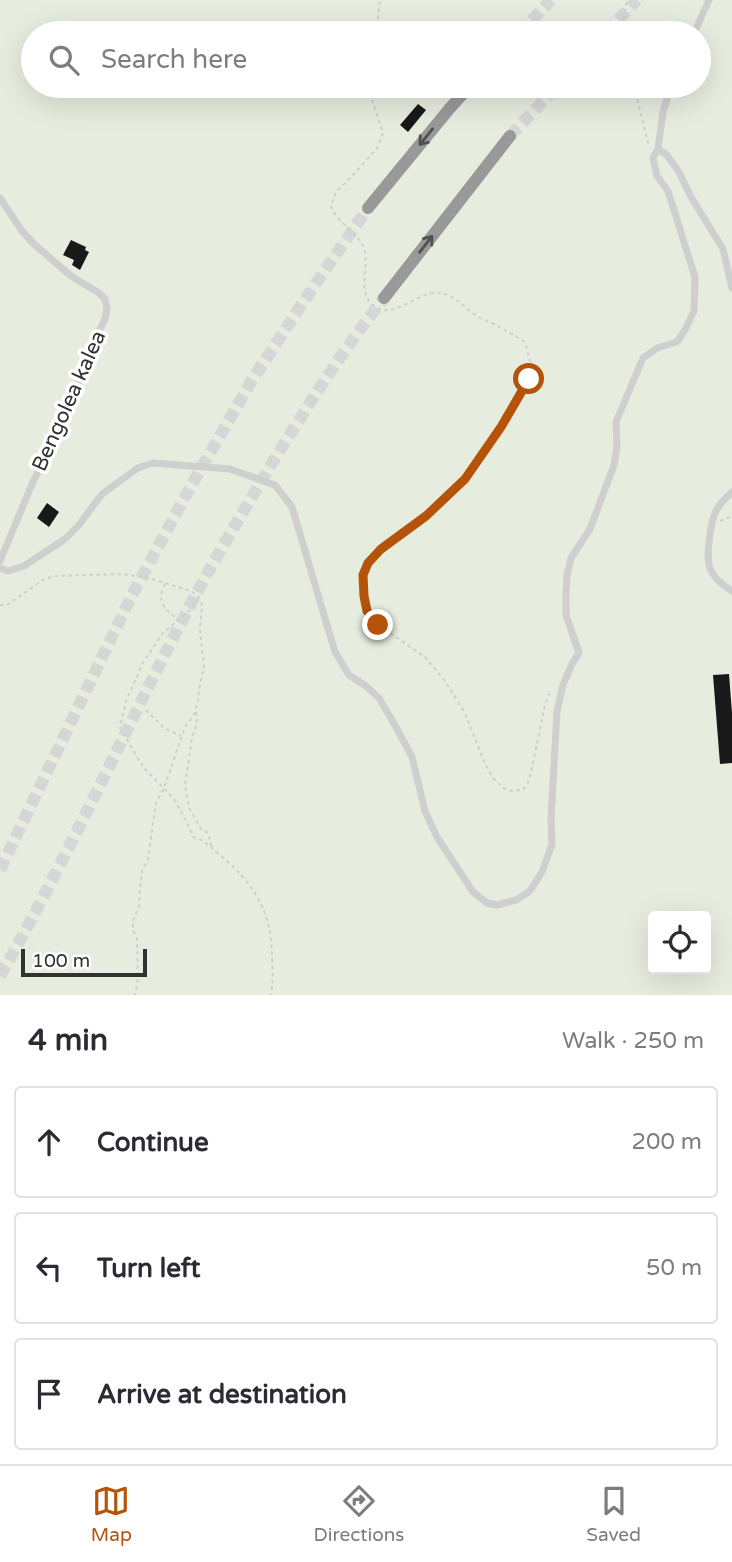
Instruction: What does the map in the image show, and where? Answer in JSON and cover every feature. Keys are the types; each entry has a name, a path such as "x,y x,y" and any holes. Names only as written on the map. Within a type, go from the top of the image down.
{"highway":[{"path":"368,208 459,98"},
{"path":"384,298 510,136"}],"street":[{"path":"699,21 709,0"},
{"path":"0,568 8,571 24,566 65,539 102,494 138,468 153,463 230,469 275,485 292,507 335,652 349,675 379,698 412,757 425,811 437,837 473,892 487,903 497,905 516,900 530,891 542,872 552,844 557,711 572,664 579,653 566,615 567,575 571,558 590,529 614,465 617,446 616,422 643,358 657,348 677,342 694,311 695,277 672,202 657,176 653,158 667,98"},
{"path":"657,149 667,155 679,172 723,249 732,288"},
{"name":"Bengolea kalea","path":"0,198 35,245 71,276 99,293 105,299 107,309 73,400 33,482 0,561"},
{"path":"732,492 718,507 712,523 707,557 711,571 719,583 732,591"}],"path":[{"path":"377,21 380,0"},
{"path":"623,21 627,0"},
{"path":"372,98 383,133 377,148 336,192 331,206 334,215 365,249 366,295 372,304 385,311 433,292 446,294 477,316 525,342 530,361 529,379 501,427 465,479 426,516 381,549 368,563 363,575 367,611 378,625 425,657 445,681 465,713 485,764 503,788 512,791 522,790 527,786 549,694 561,695"},
{"path":"637,98 653,158"},
{"path":"712,523 732,516"},
{"path":"0,605 7,605 43,580 54,576 122,575 149,578 179,586 199,597 202,605 200,630 204,667 195,711 185,727 164,788 156,803 148,859 142,871 140,904 133,921 137,939 138,979 135,995"},
{"path":"166,583 161,592 163,607 178,619"},
{"path":"199,597 190,610 163,632 144,661 126,701 121,728 144,768 175,800 190,827 192,837 201,840 234,866 254,892 271,928 274,977 271,995"},
{"path":"146,710 164,728 181,737"},
{"path":"195,711 197,723 185,785 189,808 201,829 208,833 212,848"}],"shaded area":[{"path":"0,0 732,0 732,995 0,995"}],"building":[{"path":"418,104 426,110 408,132 400,125"},
{"path":"71,240 86,247 85,250 89,252 80,270 72,265 74,260 63,255"},
{"path":"47,503 59,512 49,527 37,518"},
{"path":"729,674 732,763 720,764 713,675"}],"tunnel":[{"path":"531,21 551,0"},
{"path":"617,21 637,0"},
{"path":"510,136 546,98"},
{"path":"0,870 131,597 186,495 252,380 368,208"},
{"path":"0,976 212,564 306,409 351,341 384,298"}],"route":[{"path":"378,625 367,611 364,596 363,575 368,563 381,549 426,516 465,479 501,427 529,379"}]}
